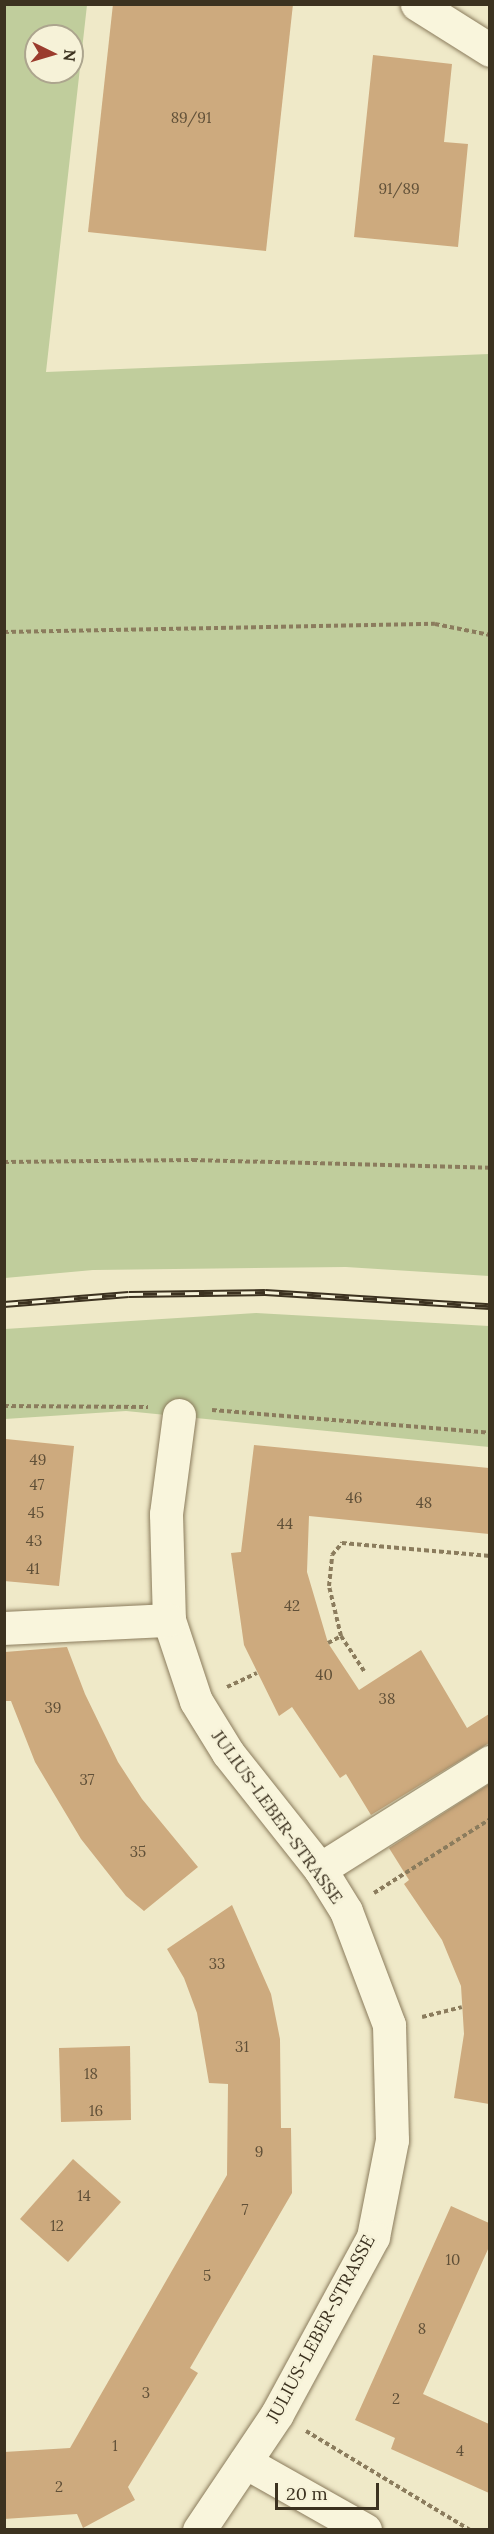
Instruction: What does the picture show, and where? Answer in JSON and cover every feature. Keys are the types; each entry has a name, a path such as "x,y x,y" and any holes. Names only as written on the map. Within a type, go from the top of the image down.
{"street":[{"path":"417,4 489,50"},
{"name":"JULIUS-LEBER-STRASSE","path":"180,1410 166,1514 169,1620 196,1701 228,1753 320,1869 346,1911 389,2025 392,2140 373,2237 277,2414 199,2529"},
{"path":"4,1628 169,1620"},
{"path":"320,1869 489,1762"},
{"path":"245,2462 365,2529"}],"path":[{"path":"4,632 435,624 489,635"},
{"path":"4,1162 193,1160 489,1168"},
{"path":"4,1406 180,1410 489,1433"},
{"path":"364,1671 341,1636 329,1586 332,1555 342,1543 489,1556"},
{"path":"328,1642 341,1636"},
{"path":"346,1911 489,1819"},
{"path":"389,2025 462,2007"},
{"path":"277,2414 470,2529"}],"green space":[{"path":"5,4 87,5 84,32 84,24 24,24 24,84 78,84 46,372 489,354 489,1276 346,1267 93,1270 5,1278"},
{"path":"256,1313 489,1326 489,1447 126,1411 5,1419 5,1329"}],"building":[{"path":"113,4 293,4 266,251 88,232"},
{"path":"373,55 452,64 444,142 468,144 458,247 354,237"},
{"path":"6,1439 74,1446 59,1586 4,1581"},
{"path":"254,1445 489,1468 489,1534 309,1516 307,1572 328,1643 359,1690 421,1650 467,1728 489,1714 489,1743 371,1815 346,1774 340,1778 292,1707 279,1716 244,1645 231,1553 241,1552"},
{"path":"67,1647 85,1694 118,1762 142,1799 198,1867 144,1911 126,1896 81,1839 35,1762 11,1701 4,1701 5,1652"},
{"path":"489,1784 489,2104 454,2098 464,2034 461,1986 442,1940 404,1884 409,1880 389,1848"},
{"path":"232,1905 271,1994 280,2039 281,2128 291,2128 292,2193 190,2368 198,2373 128,2487 135,2500 83,2528 77,2514 4,2519 4,2452 70,2448 227,2175 228,2084 209,2083 197,2013 184,1978 167,1949"},
{"path":"130,2046 131,2120 61,2122 59,2048"},
{"path":"73,2159 121,2202 68,2262 20,2219"},
{"path":"451,2206 489,2223 489,2247 423,2394 489,2424 489,2493 391,2449 395,2438 355,2420"}],"railway":[{"path":"4,1304 129,1294 265,1292 490,1306"}]}
